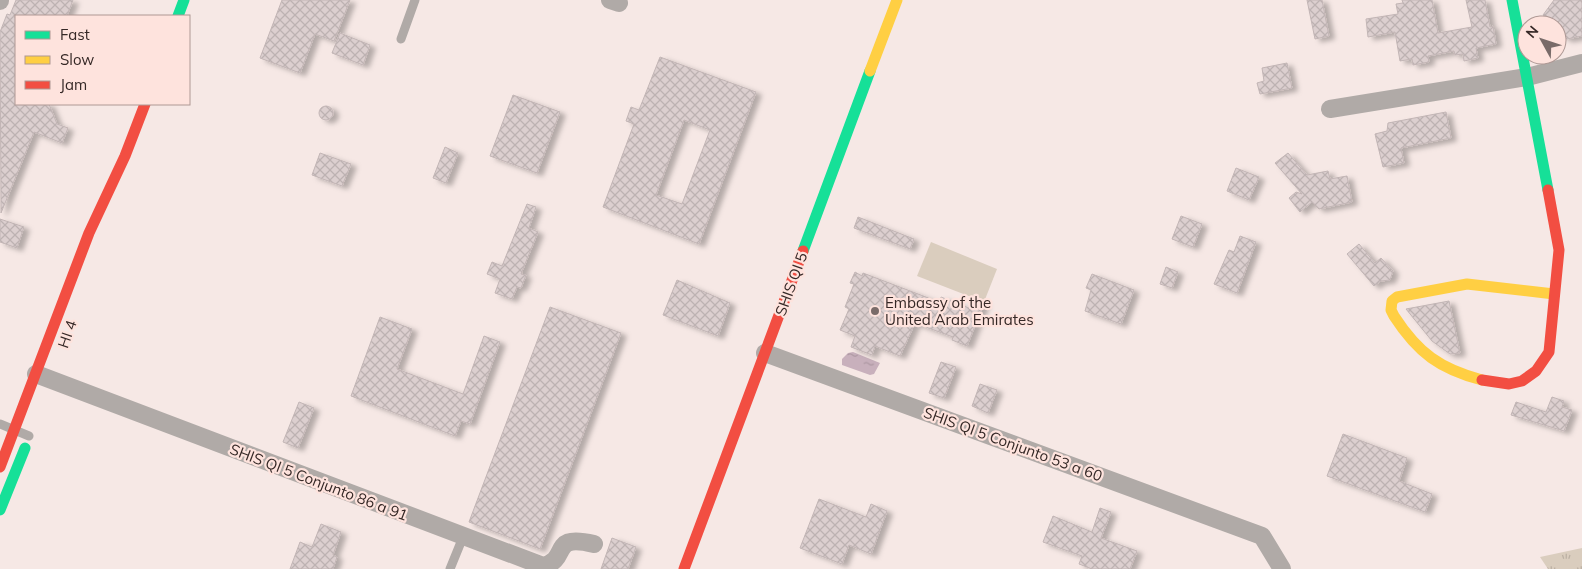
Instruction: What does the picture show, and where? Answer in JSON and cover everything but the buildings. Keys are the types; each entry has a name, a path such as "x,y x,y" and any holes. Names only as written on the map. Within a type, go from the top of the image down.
{"street":[{"path":"178,15 184,0"},
{"name":"SHIS QI 5","path":"684,569 897,0"},
{"path":"1512,0 1559,250 1549,352 1542,364 1531,375 1518,383 1505,384 1478,379 1436,363 1427,355 1391,310 1392,301 1397,298 1467,284 1554,294"},
{"path":"1330,109 1527,77 1582,63"},
{"name":"HI 4","path":"0,467 15,430 47,379 89,233 110,184 125,156 145,105"},
{"name":"HI 4","path":"103,231 121,176 125,156"},
{"name":"SHIS QI 5 Conjunto 53 a 60","path":"765,353 1262,536 1282,569"},
{"name":"SHIS QI 5 Conjunto 86 a 91","path":"47,379 543,566 549,565 567,542 575,540 594,544"},
{"path":"0,510 31,431"}],"lane":[{"path":"401,39 415,0"},
{"path":"0,424 15,430 31,431"},
{"path":"450,569 463,537"}],"green space":[{"path":"931,242 997,269 984,302 917,276"},
{"path":"1582,548 1582,569 1548,569 1540,557"}],"water":[{"path":"853,352 880,363 874,374 870,375 842,365 842,359 848,353"}],"traffic: fast":[{"path":"178,15 184,0"},
{"path":"1512,0 1548,190"},
{"path":"803,251 870,71"},
{"path":"0,510 25,448"}],"traffic: slow":[{"path":"870,71 897,0"},
{"path":"1482,380 1454,371 1421,350 1394,316 1391,310 1392,301 1397,297 1467,284 1554,294"}],"traffic: jam":[{"path":"0,467 89,233 125,156 145,105"},
{"path":"1482,380 1509,384 1522,381 1536,371 1549,352 1559,250 1548,190"},
{"path":"684,569 803,251"}],"place":[{"name":"Embassy of the United Arab Emirates","path":"875,311"}]}
